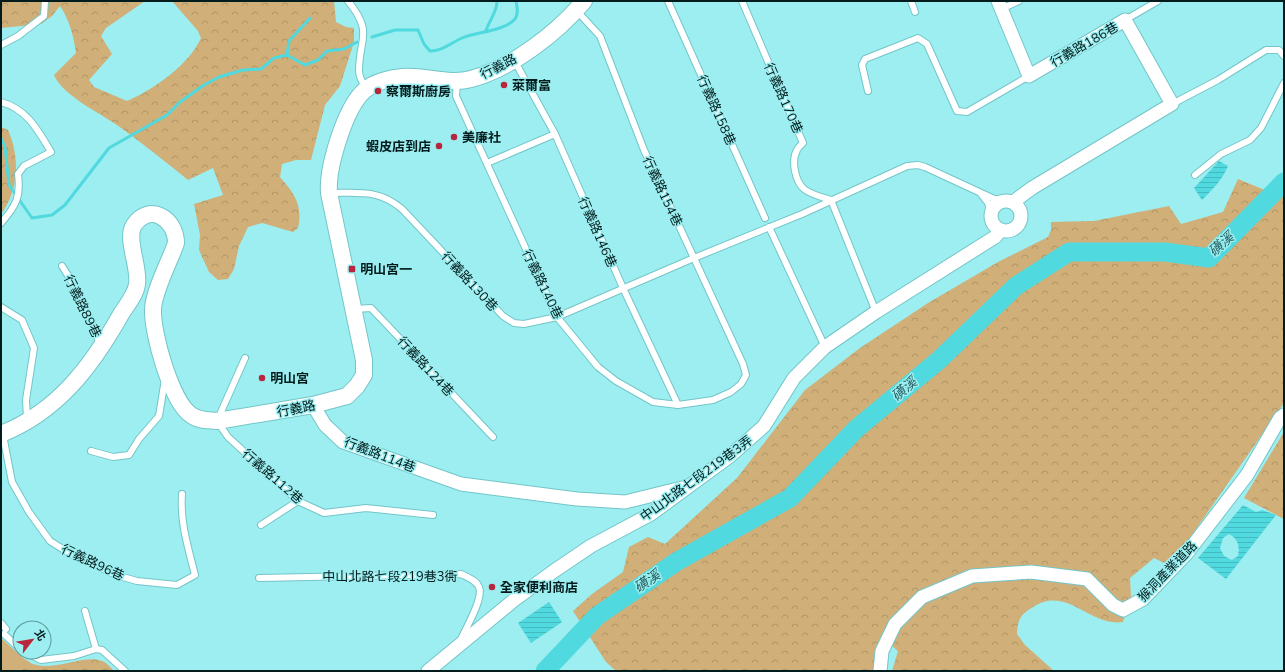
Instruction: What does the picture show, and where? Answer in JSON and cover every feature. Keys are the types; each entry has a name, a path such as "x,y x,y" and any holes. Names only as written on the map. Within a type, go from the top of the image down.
{"street":[{"path":"999,5 1029,76"},
{"name":"行義路","path":"2,434 27,420 75,384 104,345 137,286 138,274 131,238 132,227 139,219 149,214 160,215 169,222 176,233 176,243 153,308 154,326 166,371 183,409 192,416 202,420 218,421 313,405 347,396 357,386 364,375 364,360 328,183 339,136 357,100 366,89 383,81 402,77 457,82 487,74 514,60 580,6"},
{"name":"行義路186巷","path":"1029,76 1125,20 1172,104"},
{"path":"1012,205 1021,221 1015,229 1010,232 994,222 997,204 1012,205 1032,188 1172,104"},
{"name":"中山北路七段219巷3弄","path":"428,671 458,644 554,571 591,546 651,514 730,456 764,426 794,378 825,347 876,312 995,237 994,222"},
{"name":"行義路114巷","path":"313,405 325,425 343,442 461,484 577,499 625,502 688,487"},
{"name":"猴洞產業道路","path":"880,671 882,651 895,624 922,597 972,576 1031,572 1087,579 1113,605 1123,610 1138,603 1187,553 1247,476 1280,418 1284,415"}],"lane":[{"path":"1,45 18,36 44,16 45,1"},
{"path":"348,1 358,13 364,33 359,73 366,89"},
{"name":"行義路158巷","path":"668,1 765,218"},
{"name":"行義路170巷","path":"742,1 803,143 797,149 795,158 795,171 799,182 805,190 831,200"},
{"path":"911,1 915,12"},
{"path":"999,5 1019,1"},
{"path":"1125,20 1158,1"},
{"name":"行義路154巷","path":"580,6 600,36 644,150 746,375"},
{"path":"868,91 862,65 865,59 918,38 927,44 957,112 967,112 1029,76"},
{"path":"1172,104 1218,80 1266,50 1279,50 1284,56"},
{"name":"行義路146巷","path":"514,60 555,134 623,288 678,405"},
{"name":"行義路140巷","path":"457,82 456,96 557,317 593,361 616,382 653,402 678,405 713,400 731,392 741,384 746,375"},
{"path":"1195,175 1221,154 1250,140 1261,128 1284,83"},
{"path":"1,102 14,106 26,116 37,128 51,152 24,166 18,174 20,191 12,212 1,223"},
{"path":"487,163 555,134"},
{"name":"行義路130巷","path":"329,193 379,194 392,200 402,208 503,316 514,323 524,324 557,317 769,227 897,170 918,165 980,193 1012,205"},
{"path":"980,193 988,203 994,222"},
{"path":"831,200 876,312"},
{"path":"769,227 825,347"},
{"name":"行義路89巷","path":"62,266 79,292 98,339 104,345"},
{"path":"1,307 22,320 34,348 26,400 27,420"},
{"name":"行義路124巷","path":"354,310 371,308 493,437"},
{"path":"218,421 244,358"},
{"path":"91,451 113,457 129,455 139,439 159,416 166,371"},
{"name":"行義路112巷","path":"218,421 228,437 298,501 324,513 366,508 433,514"},
{"name":"行義路96巷","path":"2,434 12,482 29,512 50,541 69,553 116,575 138,581 176,585 195,575 185,540 181,508 182,494"},
{"path":"261,525 298,501"},
{"name":"中山北路七段219巷3衖","path":"259,578 461,574 473,580 479,586 481,596 458,644"},
{"path":"85,611 96,649"},
{"path":"1,623 12,639"},
{"path":"52,659 74,656 96,649 102,650 125,671"}],"green space":[{"path":"1,1 145,1 106,28 101,36 112,54 89,80 94,87 127,101 148,90 169,76 188,58 201,38 198,31 172,1 334,1 336,22 346,27 354,28 354,42 340,86 325,105 311,160 296,160 282,164 280,177 294,195 298,207 298,228 293,232 262,223 248,227 239,246 234,269 228,279 218,280 209,272 199,250 200,235 194,204 223,195 213,168 188,180 116,124 85,105 66,91 54,75 76,53 71,28 60,6 52,16 41,24 1,28"},
{"path":"1,127 8,130 12,140 16,162 16,173 11,195 1,214"},
{"path":"1238,179 1267,191 1284,193 1284,403 1189,539 1164,563 1154,558 1130,578 1131,597 1123,622 1111,622 1100,619 1068,603 1057,601 1046,602 1033,607 1020,618 1017,634 1025,645 1054,671 892,671 898,651 892,646 874,671 616,671 606,662 573,611 592,594 623,572 629,547 648,537 665,544 737,478 805,390 860,348 928,303 998,262 1048,237 1051,230 1051,222 1094,221 1169,206 1181,224 1223,212"},
{"path":"1284,432 1284,519 1244,498"},
{"path":"2,639 12,649 12,660 26,660 32,664 53,666 95,659 102,661 114,671 1,671"},
{"path":"2,639 12,648 12,660 26,660 31,663 11,671 1,671"}],"water":[{"path":"1219,161 1228,166 1226,171 1202,200 1194,188"},
{"path":"1243,505 1256,512 1262,510 1276,515 1226,579 1198,558","holes":["1229,534 1238,543 1239,549 1238,556 1232,560 1224,556 1220,548 1223,538"]},
{"path":"549,602 562,622 531,643 518,623"}],"waterway":[{"path":"486,31 496,9 497,1"},
{"path":"372,37 395,30 418,30 424,44 430,51 439,50 462,38 498,29 510,23 517,15 516,1"},
{"path":"287,55 289,41 310,18"},
{"path":"1,138 5,147 9,185 32,218 52,215 65,205 109,148 167,115 180,102 204,85 219,77 243,70 261,69 274,58 287,55 305,65 318,60 327,51 344,49 357,42"},
{"name":"磺溪","path":"545,671 597,616 676,562 790,498 856,429 939,360 1016,286 1069,252 1165,252 1209,258 1284,182"}],"place":[{"name":"萊爾富","path":"504,85"},
{"name":"察爾斯廚房","path":"378,91"},
{"name":"美廉社","path":"454,137"},
{"name":"蝦皮店到店","path":"439,146"},
{"name":"明山宮一","path":"352,269"},
{"name":"明山宮","path":"262,378"},
{"name":"全家便利商店","path":"492,587"}]}
